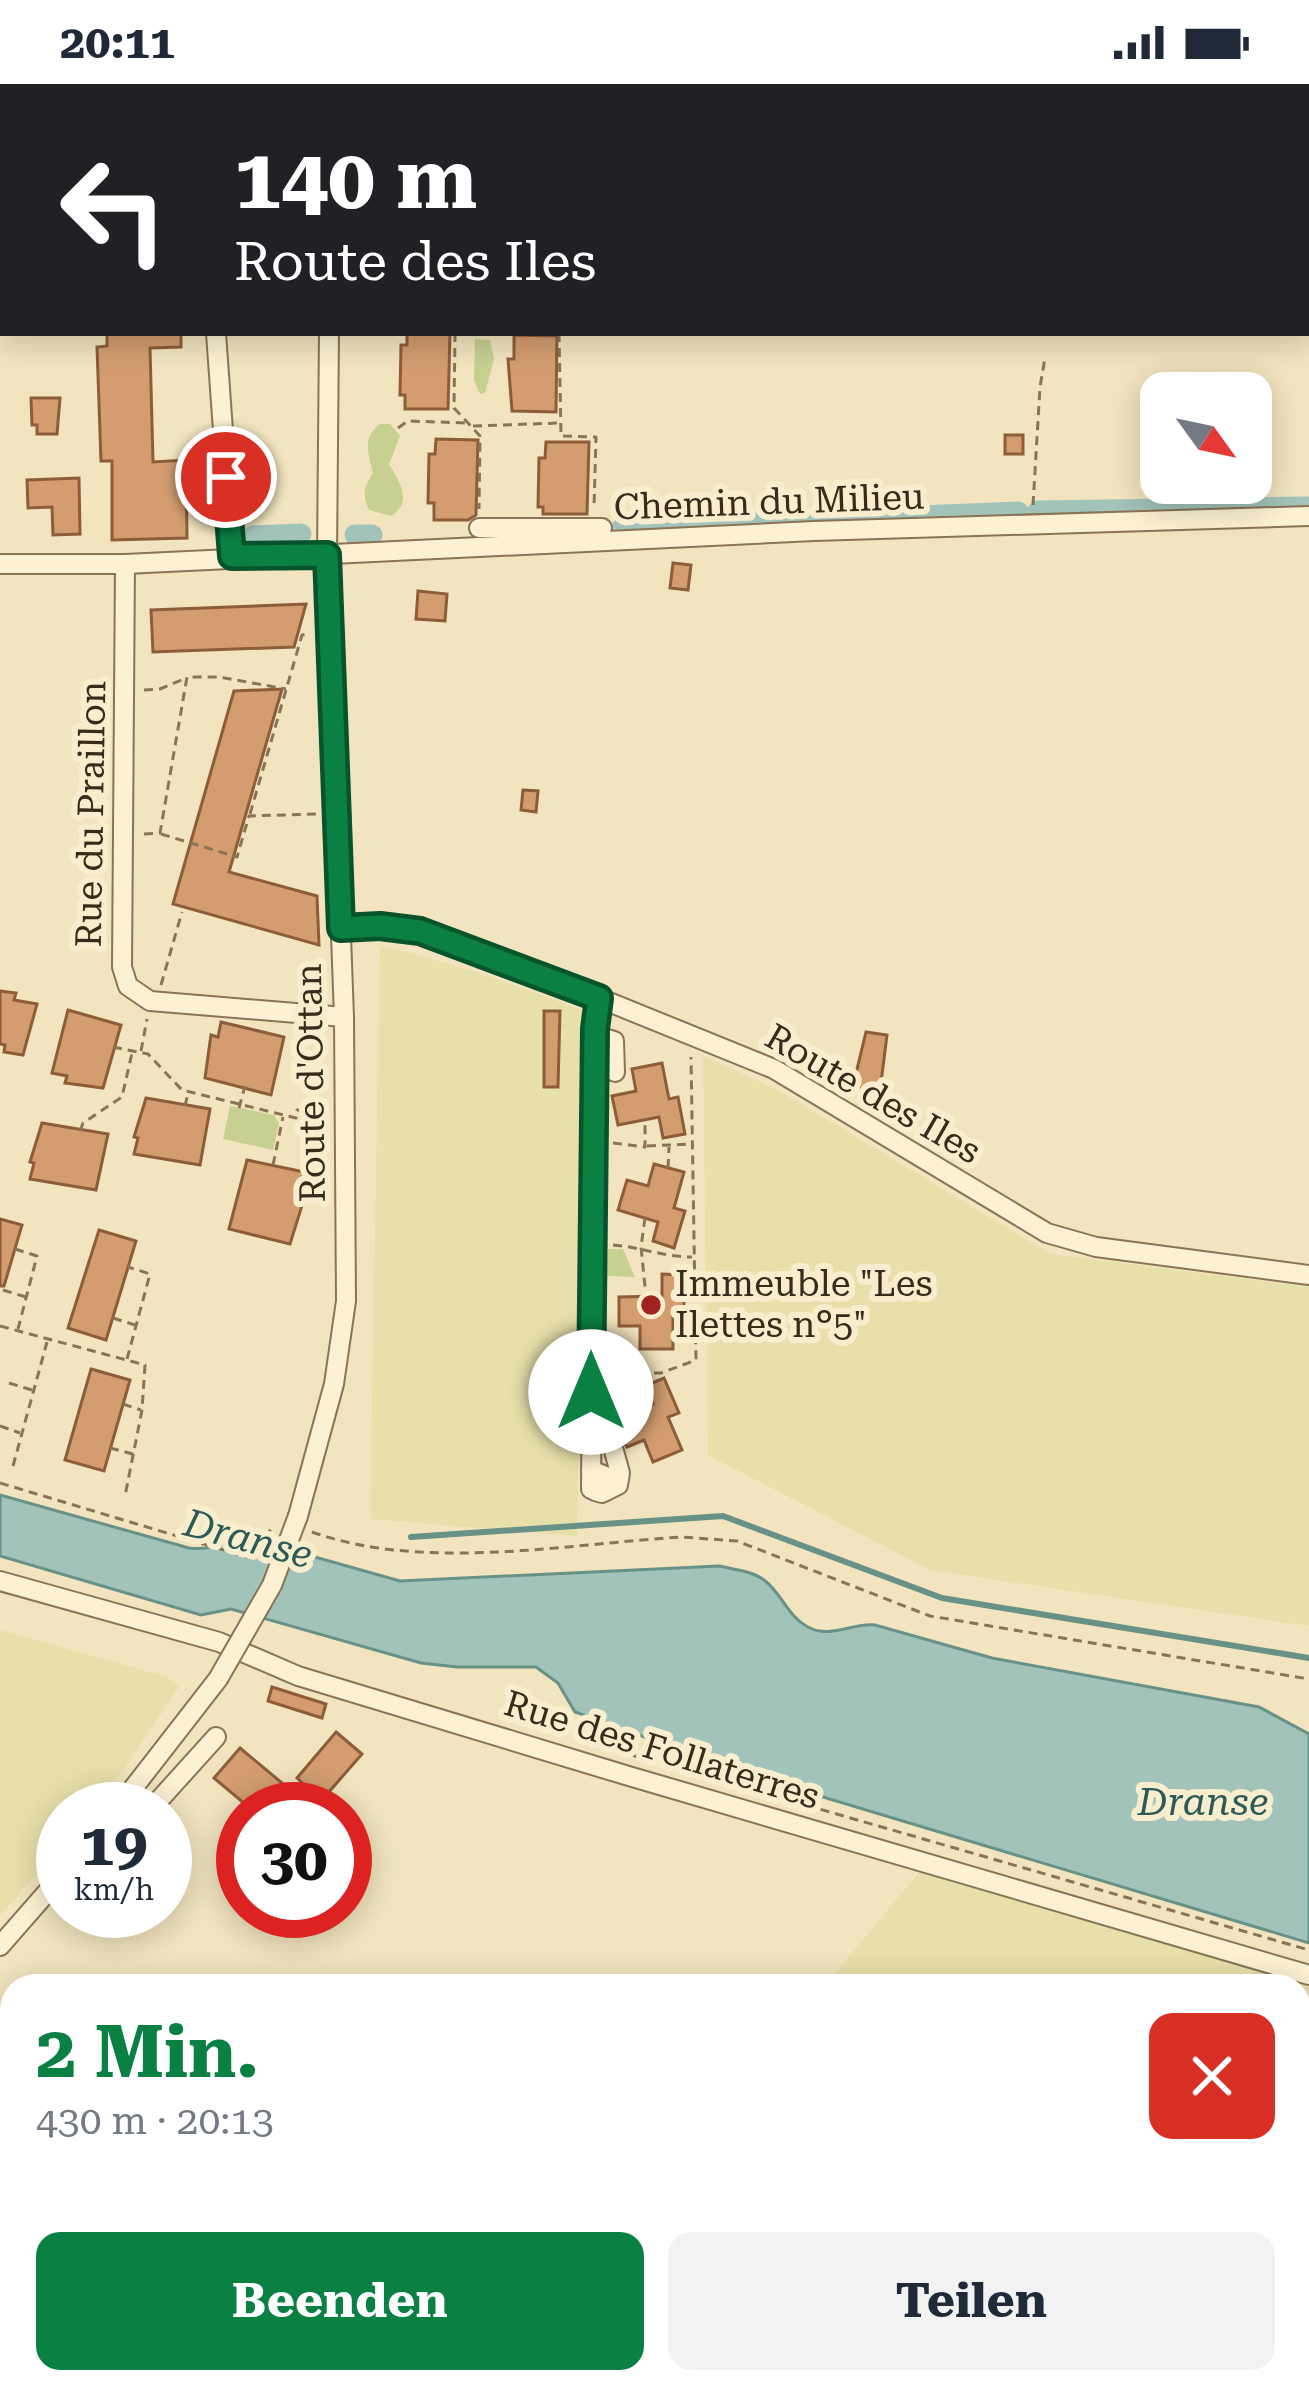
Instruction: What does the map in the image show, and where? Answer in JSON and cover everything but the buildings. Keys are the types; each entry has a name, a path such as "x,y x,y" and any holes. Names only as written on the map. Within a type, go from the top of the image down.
{"street":[{"path":"216,336 232,556"},
{"name":"Route d'Ottan","path":"138,1782 218,1678 254,1620 293,1528 330,1400 346,1300 344,1018 327,555 329,336"},
{"name":"Chemin du Milieu","path":"0,564 1309,516"},
{"path":"479,529 602,528"},
{"name":"Rue du Praillon","path":"125,563 124,978 134,993 153,1001"},
{"name":"Route des Iles","path":"341,928 420,931 599,998 794,1080 1046,1232 1096,1247 1309,1275"},
{"path":"599,998 591,1479 602,1493 618,1485 614,1451"},
{"path":"153,1001 344,1018"},
{"path":"595,1035 614,1041 614,1072"},
{"name":"Rue des Follaterres","path":"0,1581 219,1642 298,1676 613,1772 1306,1974"},
{"path":"176,1782 216,1737"},
{"path":"0,1946 36,1905"}],"path":[{"path":"455,336 454,408 480,436 479,529"},
{"path":"559,336 561,436 596,437 594,526 602,528"},
{"path":"1032,524 1045,358"},
{"path":"398,428 408,421 561,424"},
{"path":"124,835 160,833 237,856 302,635 318,634"},
{"path":"125,690 160,689 188,677 219,676 286,689"},
{"path":"160,833 188,677"},
{"path":"249,816 336,812"},
{"path":"141,1053 182,912"},
{"path":"631,1374 661,1373 695,1360 691,1043"},
{"path":"113,1047 148,1054 182,1090 296,1118 298,1110 303,1112"},
{"path":"80,1131 83,1123 122,1097 132,1051"},
{"path":"240,1106 245,1086"},
{"path":"185,1106 188,1091"},
{"path":"277,1120 283,1115"},
{"path":"273,1165 283,1115"},
{"path":"645,1119 645,1147"},
{"path":"610,1143 693,1144"},
{"path":"668,1168 669,1145"},
{"path":"645,1218 641,1246 646,1297"},
{"path":"610,1245 641,1246 671,1257 693,1256"},
{"path":"15,1249 38,1256 18,1330"},
{"path":"127,1361 150,1274 128,1267"},
{"path":"3,1290 28,1297"},
{"path":"113,1318 136,1326"},
{"path":"0,1326 145,1365 142,1410 125,1496"},
{"path":"14,1466 47,1340"},
{"path":"638,1355 631,1374 639,1410"},
{"path":"9,1383 34,1390"},
{"path":"123,1404 142,1410"},
{"path":"0,1426 22,1433"},
{"path":"110,1448 135,1455"},
{"path":"0,1483 247,1557 270,1527 422,1554 722,1538 766,1550 930,1616 1309,1678"},
{"path":"593,1744 1309,1949"}],"shaded area":[{"path":"380,945 471,970 585,1011 577,1536 370,1519"},
{"path":"703,1056 776,1089 1051,1254 1309,1287 1309,1626 930,1570 708,1455"},
{"path":"0,1630 167,1677 179,1687 113,1782 36,1782 36,1875 0,1915"},
{"path":"922,1869 1291,1974 834,1974"}],"green space":[{"path":"475,339 490,340 494,358 485,393 480,394 474,380"},
{"path":"380,424 390,424 400,436 389,464 403,498 391,516 369,510 365,495 373,473 369,440"},
{"path":"230,1106 274,1115 279,1123 273,1150 223,1139"},
{"path":"608,1249 623,1249 635,1277 607,1276"}],"water":[{"name":"Dranse","path":"0,1495 189,1548 251,1539 400,1581 719,1566 759,1577 796,1618 818,1631 875,1625 992,1658 1259,1707 1309,1734 1309,1943 753,1776 575,1712 558,1683 536,1667 421,1663 231,1609 201,1615 0,1556"}],"waterway":[{"path":"1038,511 1309,507"},
{"path":"622,528 1018,512"},
{"path":"253,536 301,534"},
{"path":"355,535 372,535"},
{"path":"411,1537 723,1516 942,1598 1309,1658"}],"place":[{"name":"Immeuble \"Les Ilettes n°5\"","path":"651,1305"}],"route":[{"path":"226,477 232,556 327,555 341,928 420,931 599,998 595,1008 591,1392"}]}
